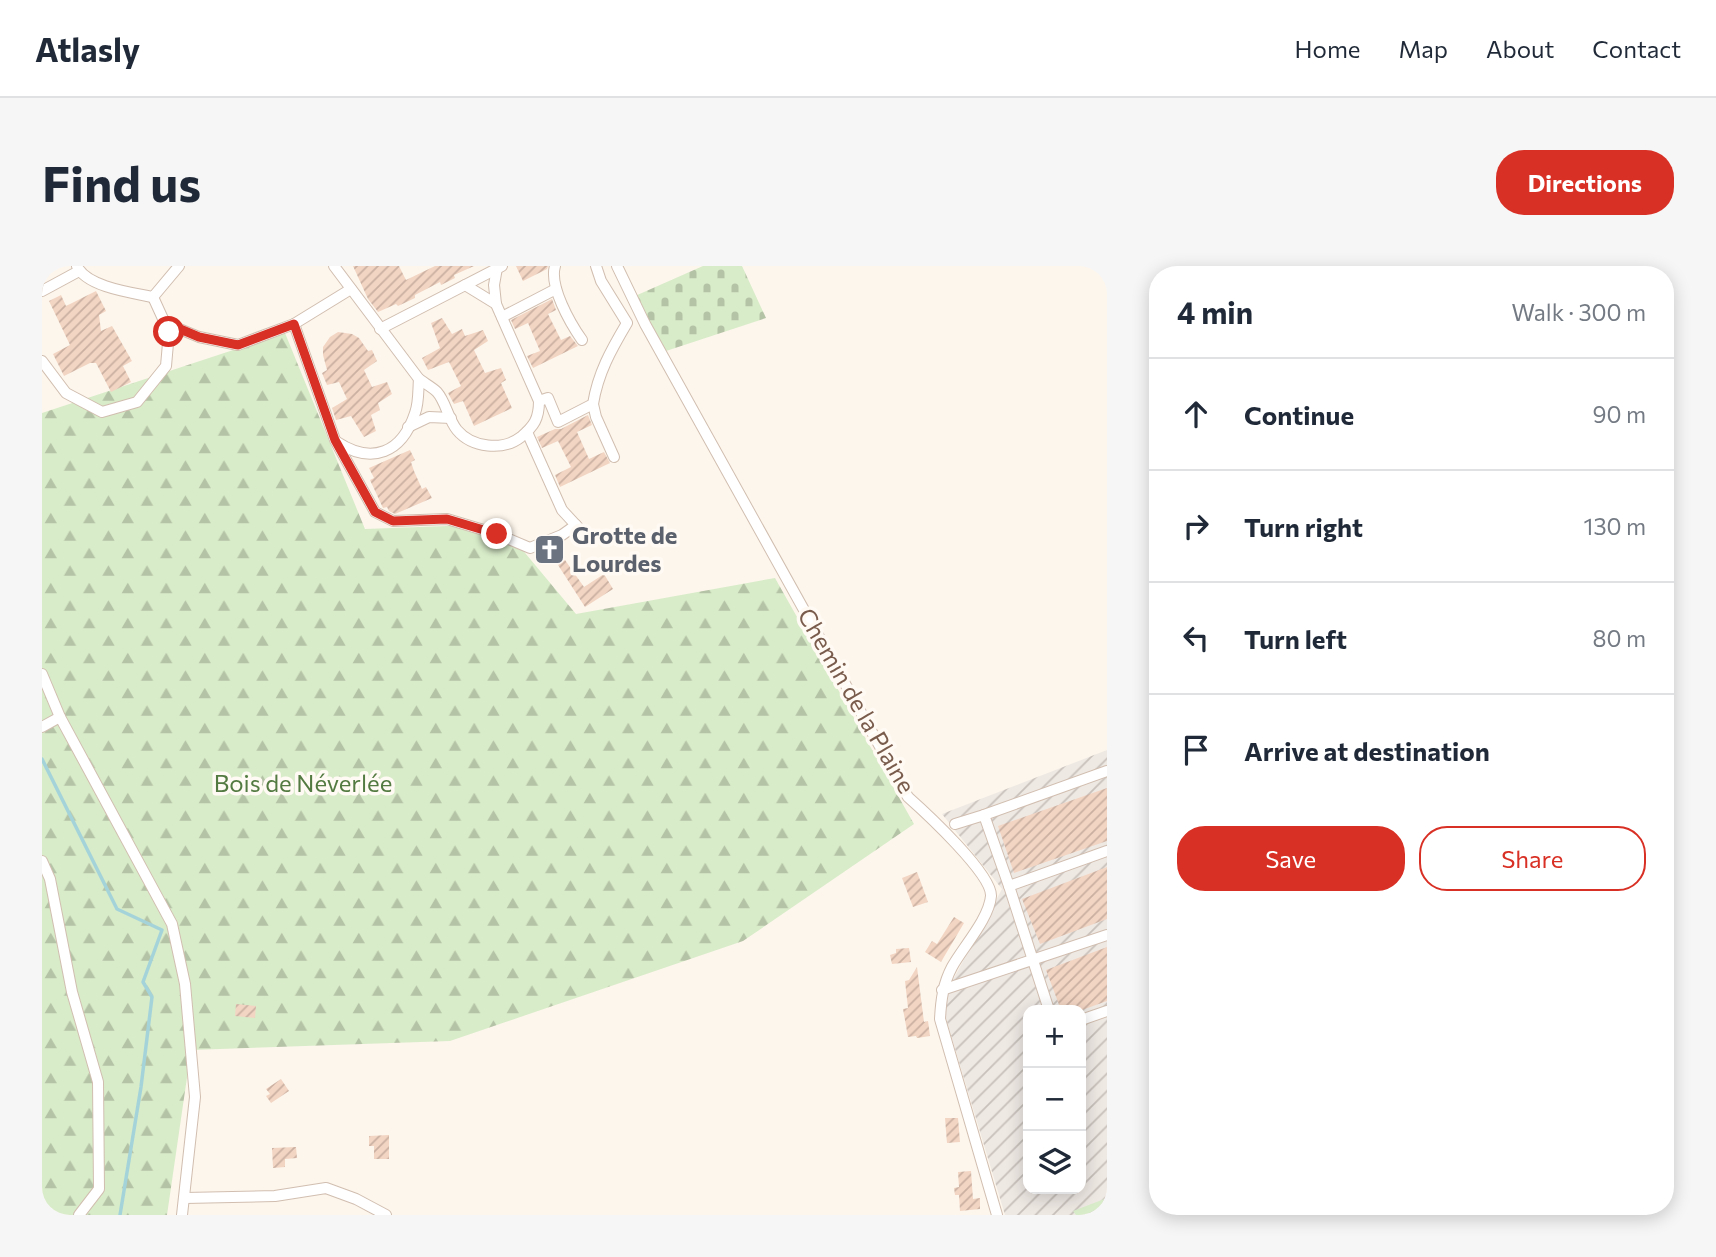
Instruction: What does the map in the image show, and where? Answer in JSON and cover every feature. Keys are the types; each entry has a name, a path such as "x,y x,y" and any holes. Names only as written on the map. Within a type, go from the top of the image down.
{"street":[{"path":"153,297 179,266"},
{"path":"334,266 419,379 438,393 457,430 470,440 496,447 512,444 533,428 539,415 539,401 496,304 495,285 499,267"},
{"path":"555,266 553,282 572,326 582,340"},
{"path":"596,266 601,281 626,323 596,382 593,404 614,457"},
{"name":"Chemin de la Plaine","path":"617,266 651,336 908,797 934,820 988,881 991,895 986,912 951,968 942,990 940,1019 997,1215"},
{"path":"380,329 499,267"},
{"path":"42,291 78,269 103,286 153,297"},
{"path":"465,285 496,304"},
{"path":"166,323 199,337 238,345 294,324 351,289"},
{"path":"502,317 556,289"},
{"path":"42,361 66,393 102,412 137,402 166,366 169,332 153,297"},
{"path":"294,324 335,440 375,512 393,521 447,519 497,534 530,548 562,535 576,525"},
{"path":"335,440 353,452 382,453 399,443 416,412 419,379"},
{"path":"539,401 548,398 558,422 593,404"},
{"path":"407,428 429,417 451,418"},
{"path":"527,432 562,510 586,536"},
{"path":"42,674 60,717 172,923 185,984 195,1097 182,1215"},
{"path":"42,727 60,717"},
{"path":"955,824 1107,771"},
{"path":"984,815 1047,1005"},
{"path":"1009,886 1107,851"},
{"path":"42,861 50,879 72,992 98,1082 99,1189 79,1215"},
{"path":"942,990 1107,935"},
{"path":"1086,1018 1107,1011"},
{"path":"185,1198 275,1196 327,1188 386,1215"}],"shaded area":[{"path":"1107,750 1107,1215 1005,1215 941,1002 1002,889 942,814"}],"green space":[{"path":"703,266 742,266 766,318 663,352 635,296"},
{"name":"Bois de Néverlée","path":"285,333 365,529 501,524 576,614 775,578 914,824 743,941 450,1041 191,1050 167,1215 42,1215 42,413"},
{"path":"1107,1198 1107,1215 1076,1215 1073,1211"}],"building":[{"path":"353,266 399,266 406,280 435,266 474,266 454,275 455,278 441,285 440,282 415,295 415,298 378,312 368,299"},
{"path":"516,266 548,266 523,281"},
{"path":"96,291 106,311 99,315 101,331 112,326 132,361 123,366 131,382 111,392 96,363 90,363 64,376 53,354 70,345 49,301 61,295 66,306"},
{"path":"552,299 556,310 548,314 561,340 570,336 578,346 533,368 527,356 540,351 528,323 515,329 511,320"},
{"path":"442,318 452,334 462,329 465,336 483,330 488,341 474,350 485,373 501,368 506,380 501,383 512,408 474,426 463,401 454,404 448,393 461,386 449,362 428,370 422,358 440,348 431,323"},
{"path":"338,332 352,334 359,338 368,351 372,350 377,361 364,370 372,387 387,382 392,394 378,403 380,410 371,415 376,431 364,437 351,416 336,420 332,408 347,399 339,382 327,385 322,373 327,370 323,347 330,337"},
{"path":"588,415 592,425 577,432 589,459 604,452 610,463 560,487 555,475 571,467 558,441 542,448 537,437 561,429"},
{"path":"410,450 415,460 411,462 422,489 426,487 432,498 395,514 387,507 383,508 370,480 374,478 369,468"},
{"path":"565,560 584,587 604,574 613,589 585,607 558,565"},
{"path":"1107,788 1107,841 1014,873 998,826"},
{"path":"1107,867 1107,919 1040,944 1022,899"},
{"path":"917,872 928,902 913,907 902,878"},
{"path":"954,917 964,923 941,962 925,952 932,941 937,944"},
{"path":"1107,947 1107,1001 1086,1009 1086,1005 1059,1005 1046,970"},
{"path":"909,948 911,962 892,964 890,955 896,953 896,949"},
{"path":"917,967 924,1022 928,1021 930,1036 917,1038 908,1037 903,1009 908,1008 905,981 909,980"},
{"path":"236,1004 256,1006 255,1018 235,1016"},
{"path":"281,1079 289,1091 271,1103 266,1096 270,1094 266,1089"},
{"path":"945,1118 958,1118 960,1142 947,1143"},
{"path":"389,1135 389,1159 374,1159 374,1146 369,1146 369,1136"},
{"path":"296,1147 297,1158 285,1159 285,1167 273,1168 272,1148"},
{"path":"971,1171 973,1199 980,1198 980,1209 960,1211 959,1195 955,1195 954,1188 959,1187 958,1172"}],"waterway":[{"path":"42,759 117,909 162,930 143,982 152,997 141,1087 120,1215"}],"place":[{"name":"Grotte de Lourdes","path":"549,550"}],"route":[{"path":"169,332 166,323 199,337 238,345 294,324 335,440 375,512 393,521 447,519 497,534"}]}
